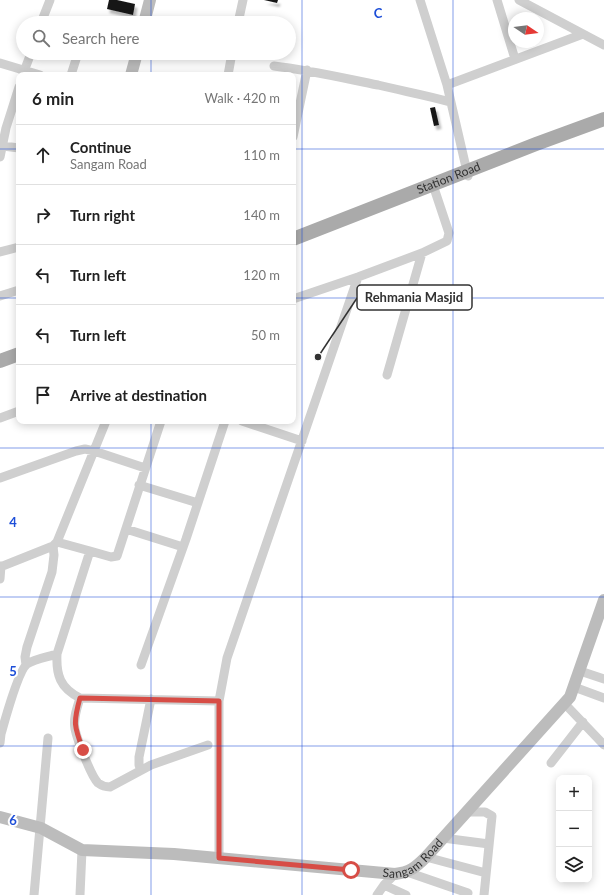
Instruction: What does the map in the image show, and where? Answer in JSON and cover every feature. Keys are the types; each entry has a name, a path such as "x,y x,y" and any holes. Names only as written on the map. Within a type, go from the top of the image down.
{"main road":[{"name":"Station Road","path":"296,246 325,236 467,174 604,119"},
{"name":"Station Road","path":"467,174 604,128"},
{"name":"Station Road","path":"296,238 434,188"},
{"path":"0,353 16,347"},
{"path":"0,361 16,355"}],"street":[{"path":"44,16 50,0"},
{"path":"146,16 150,0"},
{"path":"240,16 243,0"},
{"path":"420,0 447,85 467,174"},
{"path":"497,0 515,59"},
{"path":"519,0 604,45"},
{"path":"447,85 583,34"},
{"path":"0,63 24,72 28,60"},
{"path":"72,72 76,60"},
{"path":"132,72 135,60"},
{"path":"229,72 231,60"},
{"path":"274,66 307,70 416,92 450,102"},
{"path":"296,123 307,70"},
{"path":"0,157 6,128 16,96"},
{"path":"3,146 16,148"},
{"path":"296,298 358,277 447,242 450,233 434,188"},
{"path":"0,252 16,248"},
{"path":"387,375 422,253"},
{"path":"219,858 219,701 227,658 358,277"},
{"path":"0,296 16,291"},
{"path":"0,418 16,412"},
{"path":"0,743 1,734 19,679 26,665 25,657 27,647 52,572 55,544 105,424"},
{"path":"0,579 0,566 55,544 111,557 117,556 160,424"},
{"path":"141,665 183,547 224,424"},
{"path":"251,424 302,441"},
{"path":"0,478 85,449 145,468"},
{"path":"139,485 198,503"},
{"path":"126,529 183,547"},
{"path":"90,551 57,654 56,669 62,684 71,694 80,698 219,701"},
{"name":"Sangam Road","path":"0,817 40,828 82,850 174,854 401,873 417,866 426,857 566,704 580,671 604,600"},
{"path":"26,665 57,654"},
{"path":"580,671 604,679"},
{"path":"574,687 604,698"},
{"path":"80,698 74,720 75,729 97,782 105,787 110,787 151,765 208,745"},
{"path":"141,770 139,765 139,757 151,699"},
{"path":"566,704 604,745"},
{"path":"551,763 583,722"},
{"path":"34,895 48,738"},
{"path":"467,812 485,812 492,816 484,895"},
{"path":"443,838 489,844"},
{"path":"80,895 82,850"},
{"path":"426,857 486,873"},
{"path":"377,895 384,885 401,873 468,893"},
{"path":"384,885 406,895"}],"building":[{"path":"109,0 117,0 135,4 133,15 107,9"},
{"path":"264,0 278,0 277,3"},
{"path":"435,107 439,125 434,126 430,108"}],"place":[{"name":"Rehmania Masjid","path":"318,357"}],"route":[{"path":"83,750 75,729 74,720 80,698 219,701 219,858 351,870"}]}
